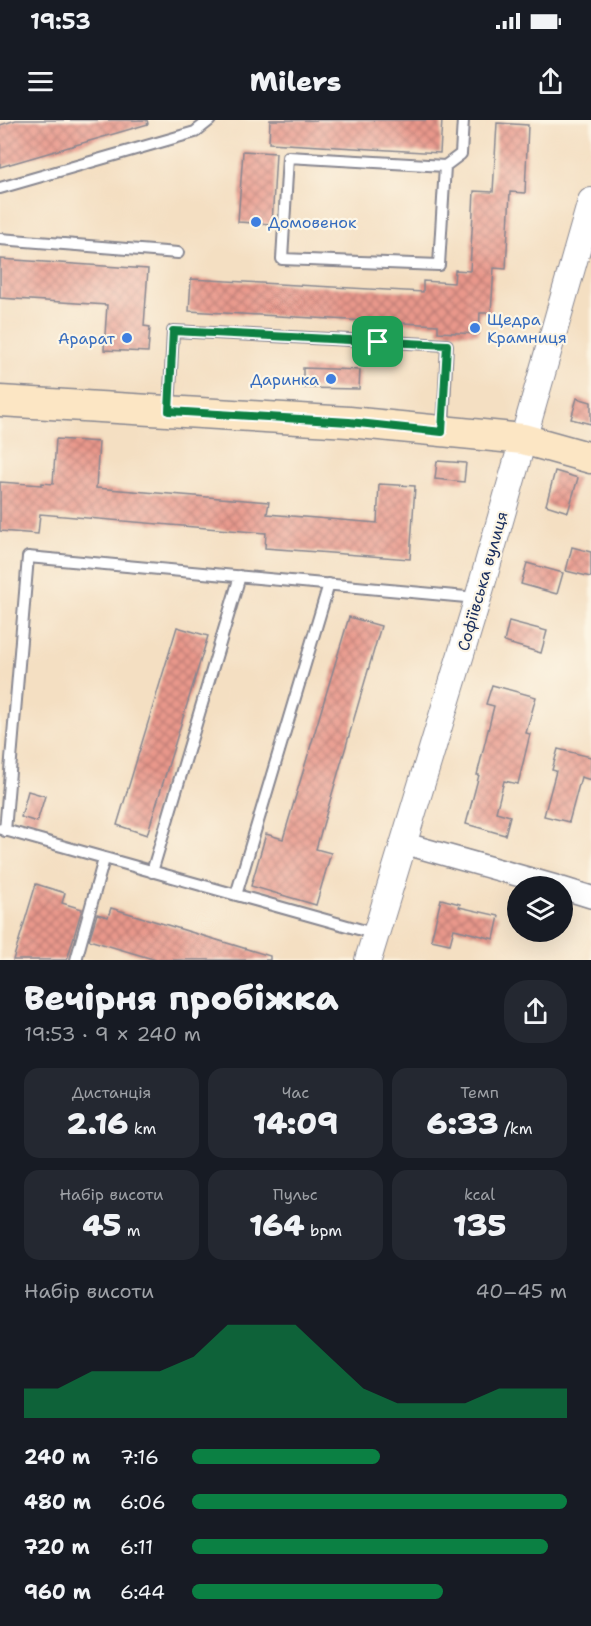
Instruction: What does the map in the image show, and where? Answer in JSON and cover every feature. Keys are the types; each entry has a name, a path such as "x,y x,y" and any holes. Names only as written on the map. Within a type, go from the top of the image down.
{"main road":[{"path":"0,401 349,422 523,440 591,458"}],"street":[{"name":"Софіївська вулиця","path":"368,960 478,598 591,201"},
{"path":"403,843 520,876"},
{"path":"573,891 591,897"}],"lane":[{"path":"0,188 195,132 210,120"},
{"path":"445,166 439,265 282,259 288,157 445,166 461,154 463,120"},
{"path":"0,239 178,253"},
{"path":"169,411 173,331 447,345 442,432"},
{"path":"376,934 3,830 28,557 478,598"},
{"path":"152,872 240,576"},
{"path":"236,895 329,584"},
{"path":"77,960 104,858"}],"building":[{"path":"16,120 147,120 148,124 0,167 0,125"},
{"path":"270,120 442,120 440,153 269,143"},
{"path":"497,123 528,125 525,193 510,192 506,269 494,268 491,313 480,313 479,334 438,332 438,325 189,311 191,279 423,292 423,281 454,283 455,270 470,271 474,191 493,192"},
{"path":"243,151 276,153 272,224 238,222"},
{"path":"0,259 148,269 144,326 150,327 148,352 104,350 107,305 0,298"},
{"name":"Даринка","path":"303,368 360,370 359,389 303,388"},
{"path":"577,398 591,402 591,424 571,419"},
{"path":"56,439 99,442 96,488 269,502 267,514 377,523 379,484 415,486 410,559 265,548 266,533 40,514 38,534 0,531 0,482 53,484"},
{"path":"437,461 466,463 464,482 435,479"},
{"path":"555,471 578,478 568,512 546,505"},
{"path":"572,547 591,552 591,577 566,571"},
{"path":"527,563 563,573 557,594 521,584"},
{"path":"349,617 381,626 316,849 331,853 316,905 251,886 266,834 283,839"},
{"path":"509,621 547,631 541,653 504,642"},
{"path":"177,627 208,636 147,835 117,825"},
{"path":"492,685 536,697 526,733 530,734 518,784 504,781 496,812 510,816 505,835 466,824 494,706 486,704"},
{"path":"558,749 591,757 591,780 581,777 569,822 544,816 556,771 552,770"},
{"path":"28,791 45,796 37,822 21,817"},
{"path":"36,884 65,893 62,903 82,909 67,960 13,960"},
{"path":"441,899 460,904 459,907 499,916 494,939 454,929 450,944 431,940"},
{"path":"111,908 270,956 270,960 156,960 89,940 97,914 108,917"}],"place":[{"name":"Домовенок","path":"256,222"},
{"name":"Щедра Крамниця","path":"475,328"},
{"name":"Арарат","path":"127,338"},
{"name":"Даринка","path":"331,379"}],"route":[{"path":"173,331 378,342 447,345 442,432 349,422 169,411 173,331"}]}
